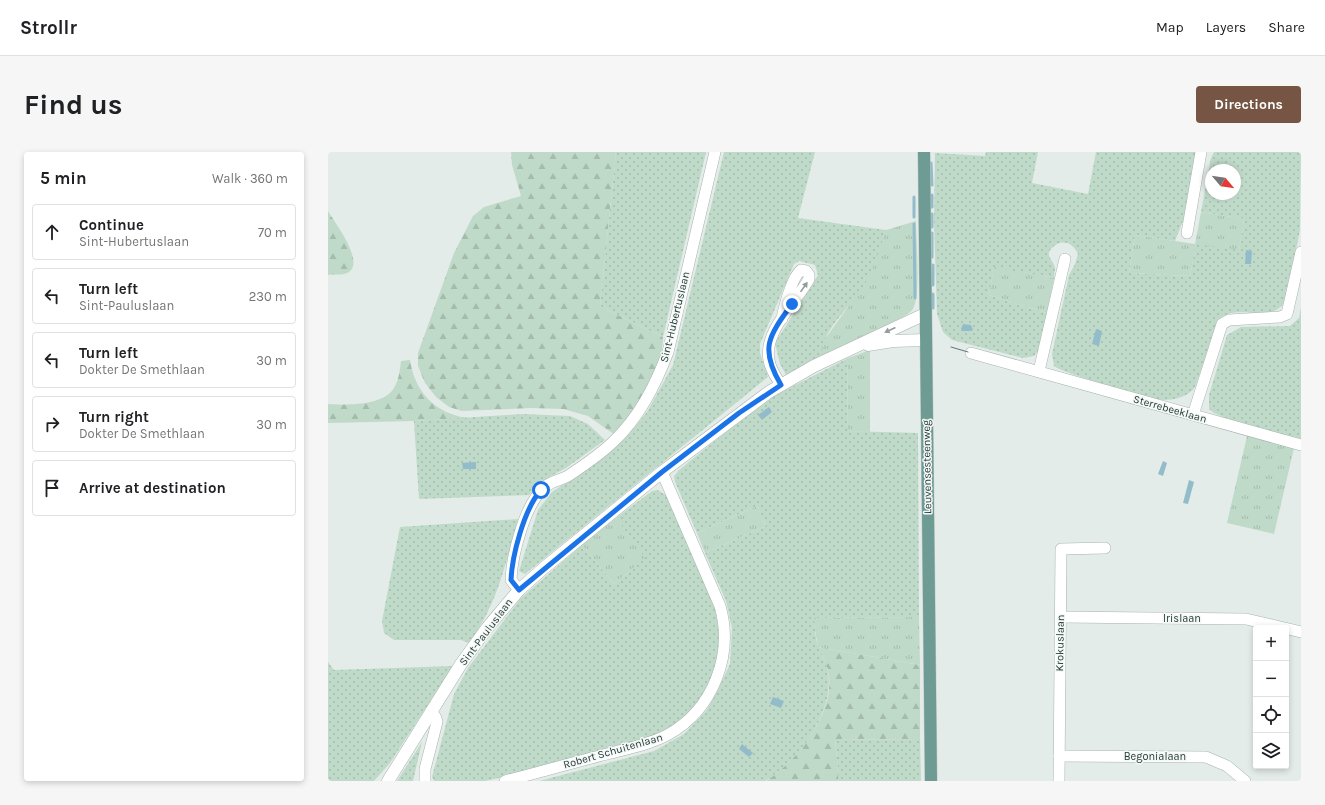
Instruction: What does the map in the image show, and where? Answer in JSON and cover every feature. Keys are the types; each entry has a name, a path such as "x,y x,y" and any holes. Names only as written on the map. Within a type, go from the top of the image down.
{"main road":[{"name":"Leuvensesteenweg","path":"924,152 931,781"}],"street":[{"name":"Sint-Hubertuslaan","path":"519,590 511,580 512,564 530,506 535,497 547,485 586,464 612,443 630,424 643,406 658,379 668,352 715,152"},
{"path":"1187,233 1201,152"},
{"path":"1193,415 1222,324 1229,320 1280,317 1287,314 1301,252"},
{"path":"1039,371 1065,258"},
{"name":"Sint-Pauluslaan","path":"388,781 423,723 487,628 519,590 662,472 739,413 781,385 851,348 925,314"},
{"path":"781,385 771,366 768,354 771,339 782,318"},
{"name":"Sint-Pauluslaan","path":"851,348 888,342 925,340"},
{"name":"Sterrebeeklaan","path":"971,353 1301,445"},
{"name":"Robert Schuitenlaan","path":"505,781 656,740 674,731 690,718 709,692 718,674 725,651 726,634 723,618 720,606 662,472"},
{"name":"Krokuslaan","path":"1059,781 1061,549 1104,548"},
{"name":"Irislaan","path":"1061,617 1241,618 1301,632"},
{"path":"425,781 426,769 437,720 431,711"},
{"path":"423,723 432,730 433,738"},
{"name":"Begonialaan","path":"1059,756 1206,757 1227,766 1244,781"}],"green space":[{"path":"511,152 616,152 600,306 663,337 662,350 653,377 639,402 615,435 588,416 563,409 531,408 462,411 449,407 436,397 425,383 418,366 418,353 454,253 473,216 484,207 521,196 512,165"},
{"path":"616,152 706,152 663,337 600,306"},
{"path":"724,152 815,152 798,218 886,230 869,276 860,291 826,337 821,357 786,375 780,364 775,343 818,275 815,265 799,261 794,264 760,344 760,353 768,377 525,574 519,571 538,510 552,492 598,462 630,433 647,412 673,365"},
{"path":"986,152 1038,152 1032,183 1088,194 1096,152 1196,152 1186,213 1175,241 1135,235 1129,273 1190,276 1196,244 1239,250 1244,219 1201,212 1205,190 1205,200 1241,200 1241,164 1210,164 1214,152 1301,152 1300,230 1286,300 1280,308 1272,312 1227,314 1219,319 1195,387 1185,396 1172,399 1154,399 1125,391 1089,380 1054,366 1052,354 1069,275 1078,254 1072,246 1067,243 1057,244 1050,251 1049,256 1055,268 1054,278 994,267 989,295 1047,313 1038,351 1034,356 1023,358 952,340 943,332 937,314 934,221 935,153 985,156"},
{"path":"328,211 343,235 352,255 353,263 351,270 344,274 328,275"},
{"path":"1201,212 1244,219 1239,251 1196,245 1190,276 1129,273 1135,235 1195,244"},
{"path":"916,221 918,266 917,292 913,309 903,317 821,357 821,348 825,339 865,283 886,230"},
{"path":"994,266 1054,278 1047,313 989,295"},
{"path":"1301,307 1301,439 1234,422 1214,413 1209,409 1209,395 1227,335 1241,327 1290,326 1299,318"},
{"path":"870,350 870,432 847,431 848,358"},
{"path":"848,358 847,431 918,433 919,617 814,618 817,641 828,671 829,687 826,703 812,734 802,748 778,772 765,781 539,781 654,751 684,734 706,711 730,664 732,628 726,601 705,553 766,526 757,506 697,533 675,482 674,476 679,470 748,414 776,395"},
{"path":"410,360 416,382 428,399 444,411 466,418 328,423 328,404 364,403 382,398 389,394 396,385 401,361"},
{"path":"523,414 570,416 588,424 605,440 566,468 540,482 529,495 419,499 414,421"},
{"path":"1247,436 1294,448 1274,534 1227,523"},
{"path":"658,490 667,496 709,591 716,612 719,633 718,655 713,675 704,694 692,711 675,724 655,735 625,745 485,781 434,781 432,777 454,694 468,668 521,598 582,545 614,584 645,558 616,518 652,491"},
{"path":"757,506 766,526 705,553 697,533"},
{"path":"616,518 646,558 614,584 582,545"},
{"path":"518,519 500,583 487,613 469,643 461,640 394,640 384,633 382,621 400,527"},
{"path":"919,617 920,665 818,647 813,618"},
{"path":"818,647 920,665 920,739 835,740 839,781 766,781 778,772 802,747 821,718 827,702 829,686 828,670"},
{"path":"328,662 334,670 453,666 390,763 374,781 328,781"},
{"path":"920,739 921,781 839,781 835,740"},
{"path":"422,742 413,781 397,781"}],"water":[{"path":"1246,250 1252,251 1251,264 1245,264"},
{"path":"963,324 971,325 973,330 963,331 961,329"},
{"path":"1096,329 1102,331 1099,346 1092,344"},
{"path":"769,407 772,412 762,420 758,415"},
{"path":"1163,461 1167,463 1163,476 1158,474"},
{"path":"476,462 476,469 463,469 462,463"},
{"path":"1189,480 1194,482 1188,504 1183,503"},
{"path":"773,697 784,701 781,708 770,704"},
{"path":"742,744 753,753 749,757 739,749"}],"waterway":[{"path":"931,163 932,185"},
{"path":"932,195 932,207"},
{"path":"914,197 914,217"},
{"path":"932,214 932,227"},
{"path":"914,224 915,298"},
{"path":"932,233 932,257"},
{"path":"933,265 933,285"},
{"path":"933,294 933,308"}],"tram line":[{"path":"951,347 968,352"}],"route":[{"path":"541,490 530,506 512,564 511,580 519,590 662,472 739,413 781,385 771,366 768,347 782,318 792,304"}]}
